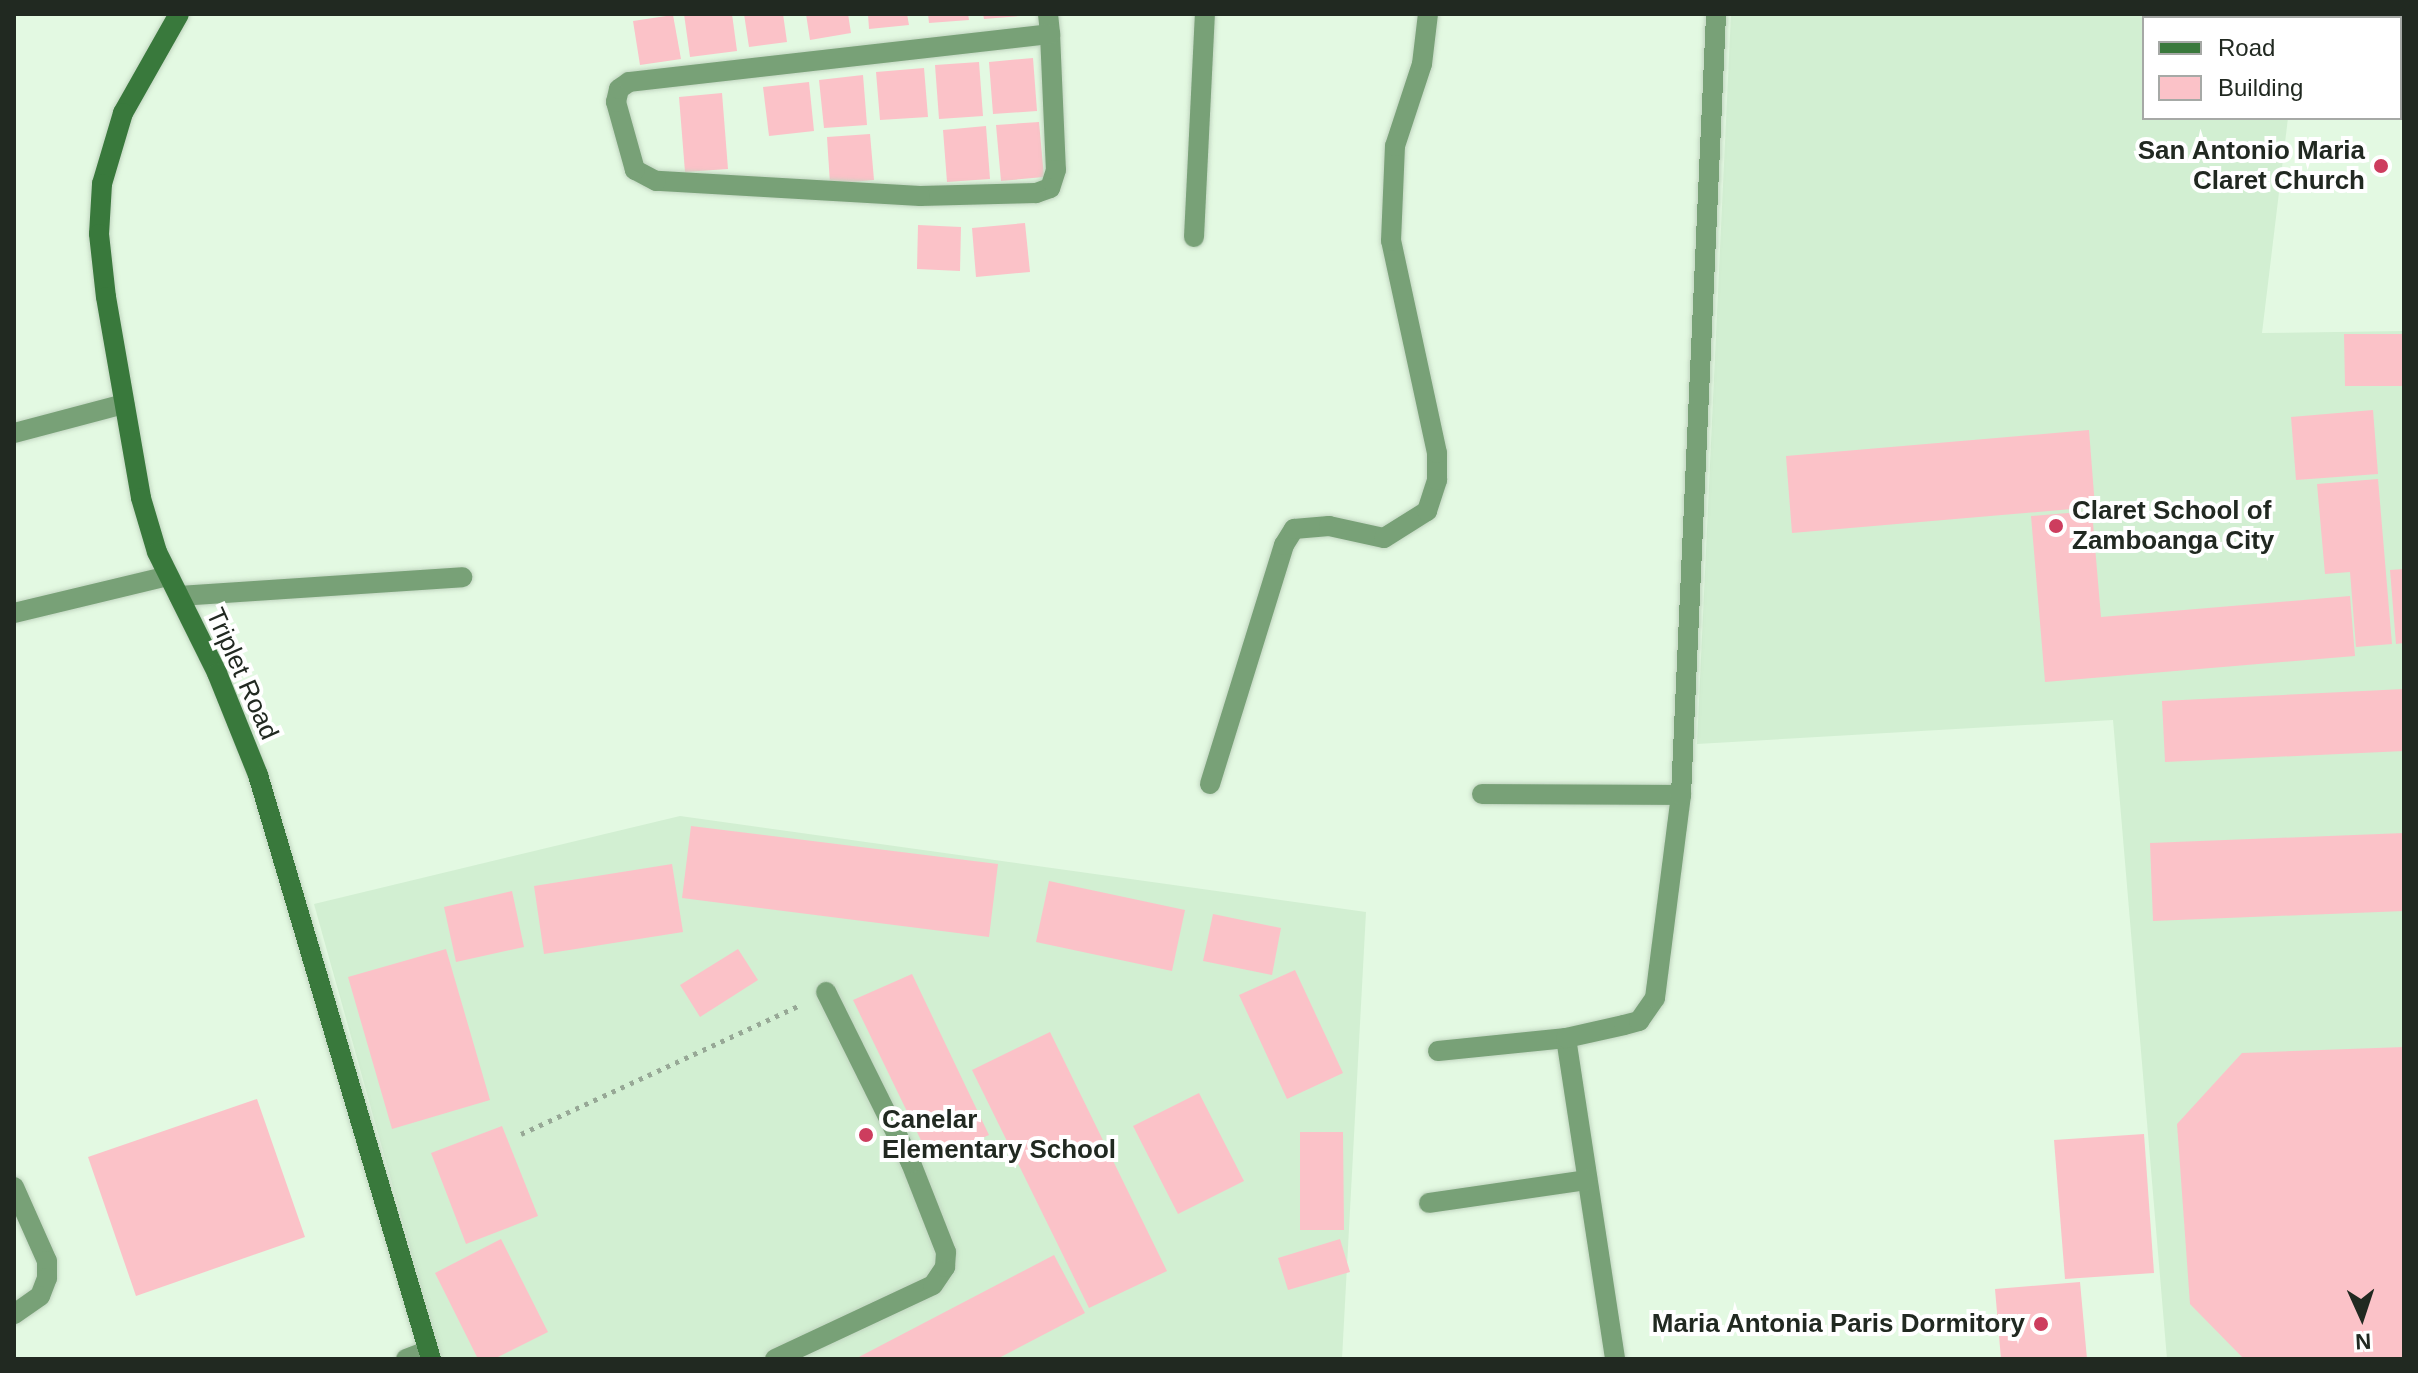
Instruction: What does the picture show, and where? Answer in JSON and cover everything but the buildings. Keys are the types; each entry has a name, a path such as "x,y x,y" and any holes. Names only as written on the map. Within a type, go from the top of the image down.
{"street":[{"name":"Triplet Road","path":"179,14 123,113 102,184 99,234 141,498 168,576 217,673 258,775 429,1355"},
{"path":"1194,237 1205,14"},
{"path":"1210,784 1284,545 1294,529 1329,526 1384,538 1427,511 1437,480 1437,453 1391,241 1395,146 1422,64 1428,14"},
{"path":"1438,1051 1566,1038 1639,1021 1655,998 1681,795 1716,14"},
{"path":"1049,24 1056,170 1050,188 1036,193 920,196 656,181 635,170 616,102 619,89 629,82 1049,24"},
{"path":"14,433 124,404"},
{"path":"14,613 168,576"},
{"path":"179,596 462,577"},
{"path":"1482,794 1681,795"},
{"path":"775,1359 933,1285 945,1267 946,1252 911,1163 826,992"},
{"path":"1566,1038 1615,1359"},
{"path":"1429,1203 1586,1180"},
{"path":"14,1187 47,1261 47,1278 40,1296 14,1314"},
{"path":"406,1359 429,1355"}],"path":[{"path":"521,1134 826,992"}],"shaded area":[{"name":"Claret School of Zamboanga City","path":"1731,14 2301,14 2142,16 2142,120 2288,120 2262,333 2404,331 2404,1359 2167,1359 2113,720 1697,744"},
{"name":"Canelar Elementary School","path":"680,816 1366,912 1342,1359 441,1359 314,904"}],"place":[{"name":"San Antonio Maria Claret Church","path":"2381,166"},
{"name":"Claret School of Zamboanga City","path":"2056,526"},
{"name":"Canelar Elementary School","path":"866,1135"},
{"name":"Maria Antonia Paris Dormitory","path":"2041,1324"}]}
